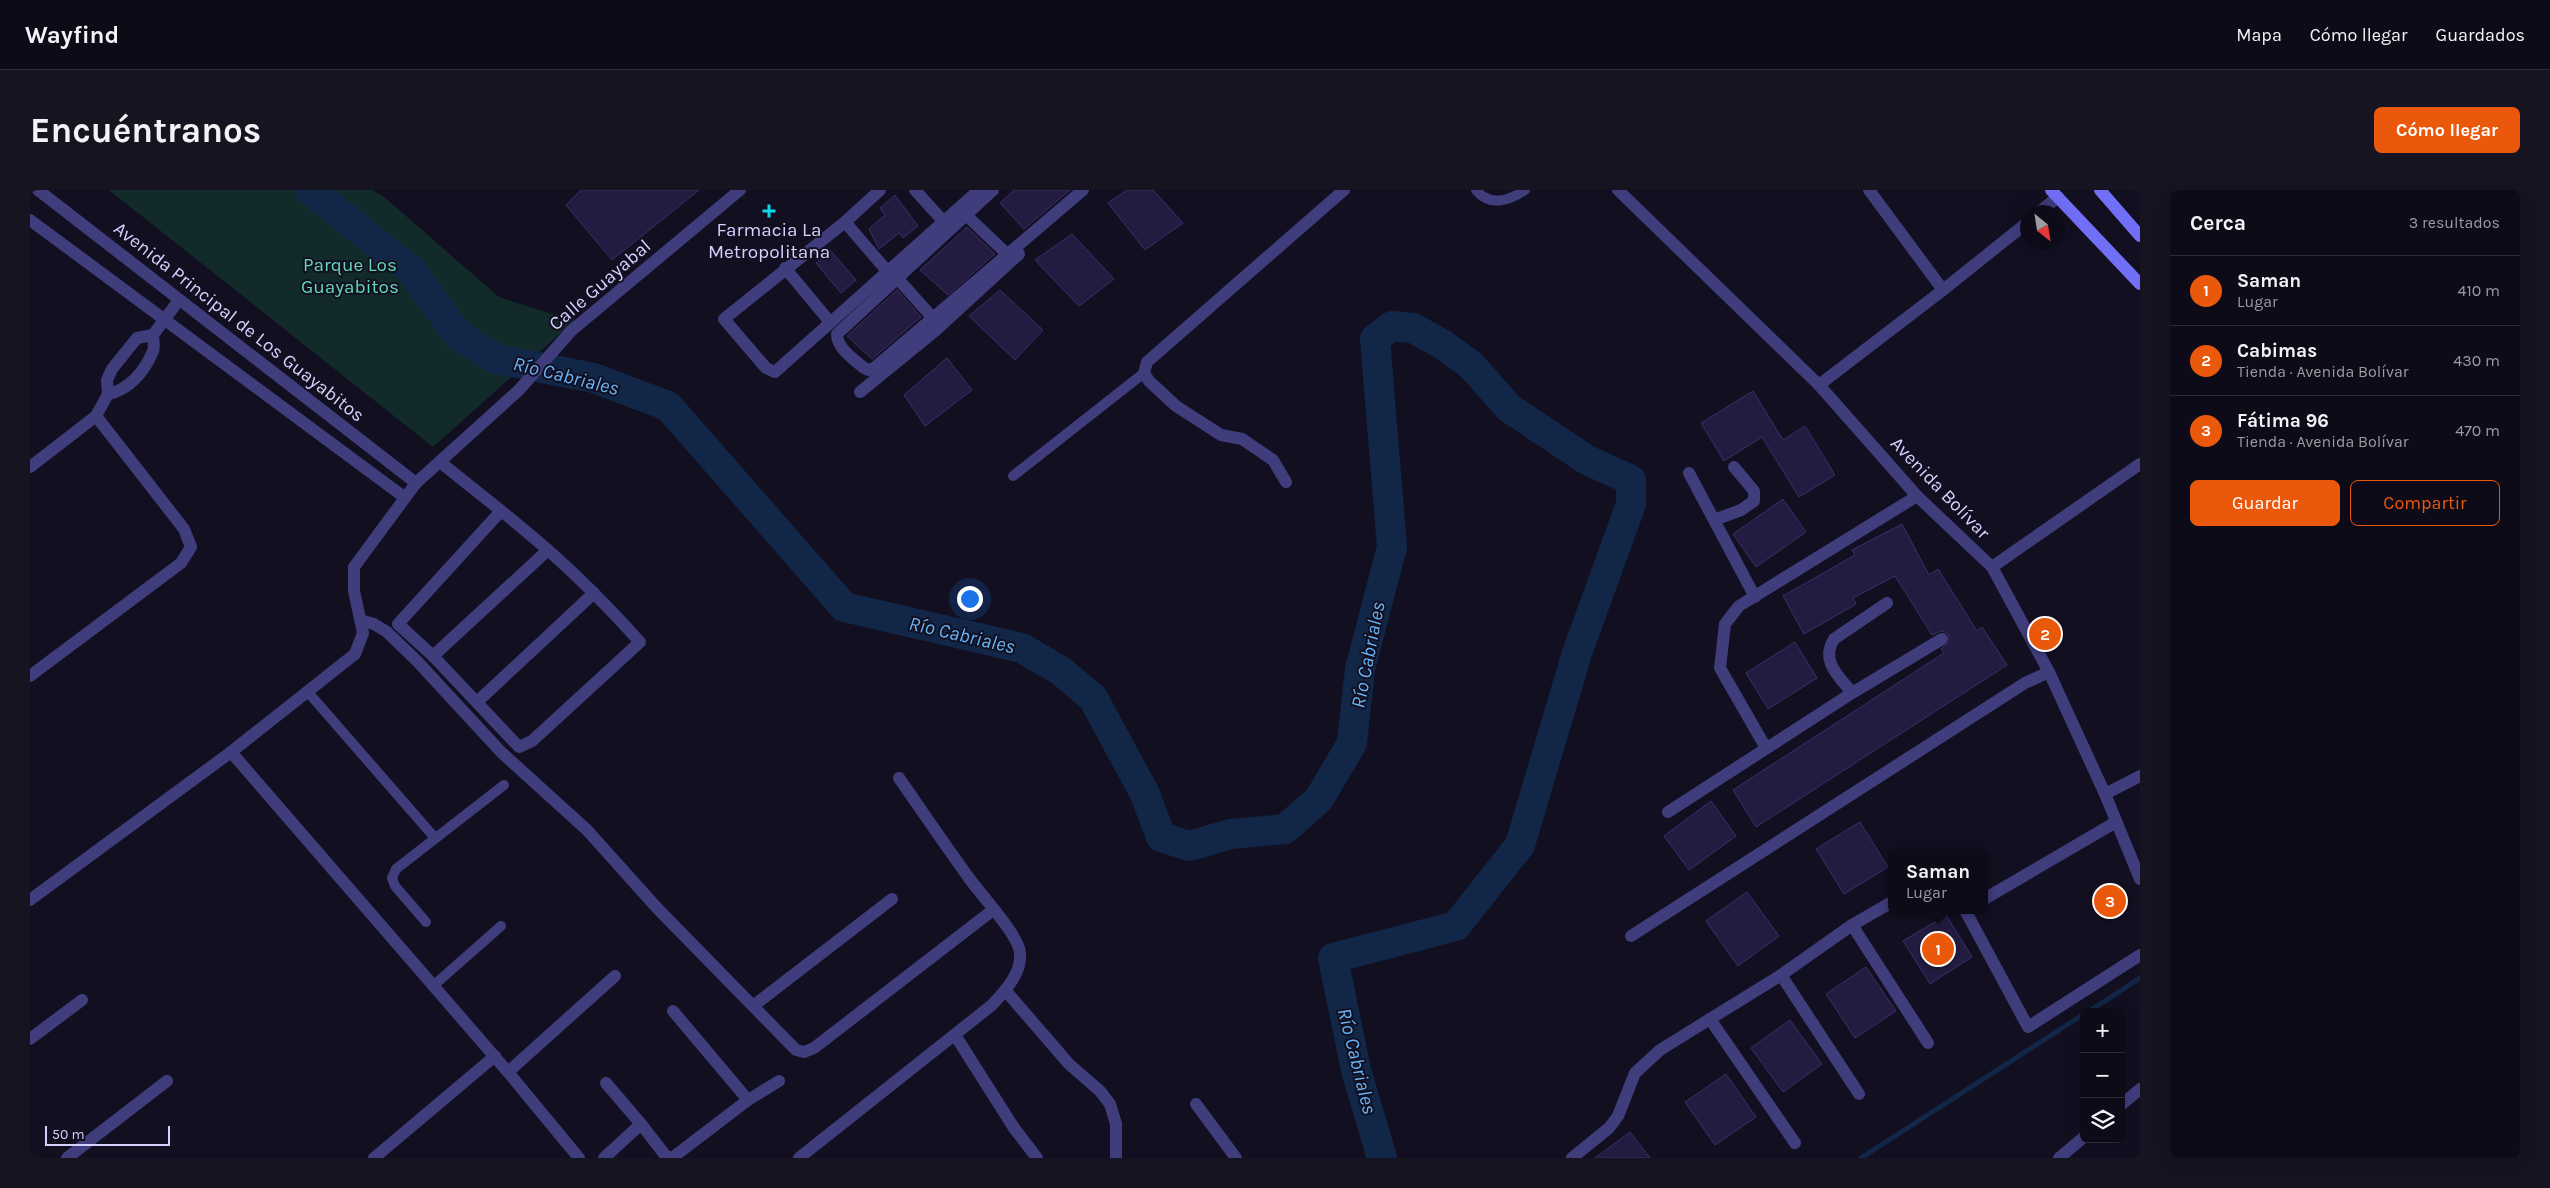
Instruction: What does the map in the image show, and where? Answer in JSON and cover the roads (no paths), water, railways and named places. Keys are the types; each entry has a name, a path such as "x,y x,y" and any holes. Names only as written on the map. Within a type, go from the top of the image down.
{"main road":[{"path":"2100,190 2140,236"},
{"path":"2055,193 2140,284"}],"street":[{"name":"Avenida Principal de Los Guayabitos","path":"38,190 416,483"},
{"name":"Calle Guayabal","path":"30,900 231,752 355,654 363,633 354,590 354,566 404,497 416,483 519,390 571,330 740,190"},
{"path":"880,190 845,222 785,268 724,319 766,368 776,372 830,322 892,275 993,190"},
{"path":"915,190 942,221"},
{"path":"979,190 942,221 837,334 837,342 841,347 868,370 874,368 1083,190"},
{"path":"860,392 936,330 1092,190"},
{"path":"1286,482 1273,460 1242,439 1221,435 1176,406 1149,381 1144,373 1147,362 1344,190"},
{"name":"Avenida Bolívar","path":"1618,190 1820,385 1917,496 1992,567 2050,672 2106,794 2140,879"},
{"path":"1869,190 1944,290"},
{"path":"2045,205 2055,193"},
{"path":"965,214 1007,254"},
{"name":"Avenida Principal de Los Guayabitos","path":"30,220 404,497"},
{"path":"845,222 932,317"},
{"path":"1820,385 1944,290 2020,228"},
{"path":"785,268 830,322"},
{"path":"108,394 122,391 130,386 154,350 153,335 179,300"},
{"path":"30,467 96,416 108,394 106,380 126,349 137,338 153,335"},
{"path":"30,676 181,563 191,547 184,529 96,416"},
{"path":"440,462 501,511 548,550 594,593 640,642 525,745 519,746 513,743 433,656 398,624 501,511"},
{"path":"1992,567 2140,464"},
{"path":"1714,520 1741,510 1754,501 1754,491 1734,467"},
{"path":"1689,473 1754,597"},
{"path":"1766,748 1720,668 1725,624 1739,606 1844,539 1917,496"},
{"path":"433,656 548,550"},
{"path":"477,702 594,593"},
{"path":"1852,693 1833,668 1829,659 1829,647 1834,639 1887,603"},
{"path":"360,620 381,627 417,661 501,752 593,836 657,908 796,1050 809,1051 993,910"},
{"path":"1668,812 1852,693 1942,640"},
{"path":"1631,936 2025,683 2050,672"},
{"path":"231,752 508,1072 579,1158"},
{"path":"2106,794 2140,776"},
{"path":"799,1158 992,1005 1005,990 1018,966 1020,952 1017,940 993,910 899,778"},
{"path":"1988,897 2116,822"},
{"path":"753,1006 892,899"},
{"path":"1572,1158 1608,1128 1618,1116 1635,1073 1660,1050 1781,975 1852,925 1888,904"},
{"path":"1967,914 2028,1027 2140,955"},
{"path":"1852,925 1928,1042"},
{"path":"1781,975 1859,1094"},
{"path":"508,1072 615,976"},
{"path":"1005,990 1068,1064 1106,1098 1115,1117 1116,1158"},
{"path":"30,1039 82,1000"},
{"path":"673,1011 748,1100"},
{"path":"1710,1019 1795,1143"},
{"path":"955,1035 1014,1128 1037,1158"},
{"path":"374,1158 494,1056"},
{"path":"67,1158 167,1081"},
{"path":"606,1084 665,1155 671,1158 748,1100 779,1081"},
{"path":"2125,1102 2140,1089"},
{"path":"1196,1104 1236,1158"},
{"path":"604,1158 641,1124"},
{"path":"2059,1158 2080,1140"}],"lane":[{"path":"1476,190 1483,198 1491,202 1504,200 1525,190"},
{"path":"1013,476 1144,373"},
{"path":"307,691 435,838"},
{"path":"426,922 395,886 392,878 396,870 504,785"},
{"path":"434,986 501,926"}],"waterway":[{"name":"Río Cabriales","path":"310,190 412,271 458,335 496,359 594,378 668,406 844,607 1022,648 1061,671 1093,698 1145,794 1161,837 1189,846 1231,834 1285,829 1319,799 1352,743 1360,669 1392,547 1375,339 1392,326 1413,328 1442,344 1471,365 1509,408 1587,460 1631,480 1631,504 1577,653 1520,845 1456,926 1333,958 1356,1070 1382,1158"},
{"path":"2094,1008 2140,978"},
{"path":"1861,1158 2080,1017"}],"place":[{"name":"Farmacia La Metropolitana","path":"769,211"},
{"name":"Cabimas","path":"2045,634"},
{"name":"Fátima 96","path":"2110,901"},
{"name":"Saman","path":"1938,949"}],"park label":[{"name":"Parque Los Guayabitos","path":"350,276"}]}
